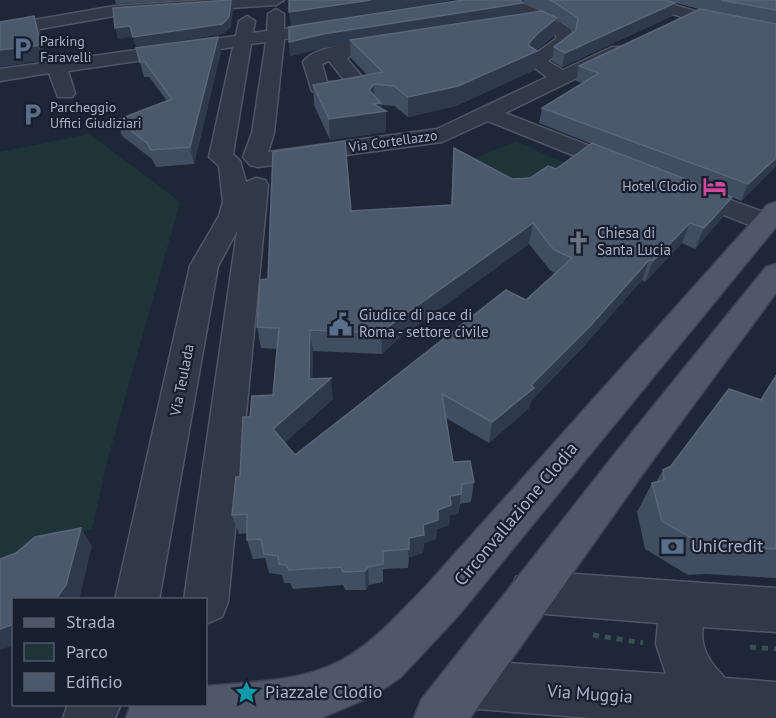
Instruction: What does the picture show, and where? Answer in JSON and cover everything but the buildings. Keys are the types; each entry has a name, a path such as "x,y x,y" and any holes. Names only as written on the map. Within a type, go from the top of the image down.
{"main road":[{"name":"Circonvallazione Clodia","path":"184,714 305,700 339,688 383,661 449,593 773,215"},
{"path":"452,701 532,592 776,273"}],"street":[{"path":"639,0 693,15 776,33"},
{"path":"0,31 123,10 268,1"},
{"name":"Via Teulada","path":"137,598 204,266 231,216 236,202 243,162 263,133 275,50 273,36 277,4 268,1 251,6 242,41 221,157 243,162 258,171 206,598"},
{"path":"496,1 545,20 562,30 565,39 538,59 537,63 562,78"},
{"path":"673,25 693,15"},
{"path":"518,24 545,20"},
{"path":"0,75 346,25"},
{"path":"343,52 336,58 355,80 359,91 327,90 316,84 312,63 323,56 343,52 413,41"},
{"name":"Via Cortellazzo","path":"243,162 442,135 632,44"},
{"path":"57,67 65,93"},
{"path":"488,114 654,179 773,215"},
{"path":"391,118 404,129 410,140"},
{"path":"532,592 776,610"},
{"path":"691,605 680,622 680,647 691,676 715,704"},
{"name":"Via Muggia","path":"452,701 715,704 776,707"}],"path":[{"path":"593,635 646,643"},
{"path":"744,647 776,649"}],"green space":[{"path":"89,134 180,202 107,462 92,529 0,561 0,152"},
{"path":"516,141 567,164 504,196 452,168"}],"place":[{"name":"Parking Faravelli","path":"22,49"},
{"name":"Parcheggio Uffici Giudiziari","path":"32,115"},
{"name":"Hotel Clodio","path":"715,186"},
{"name":"Chiesa di Santa Lucia","path":"579,242"},
{"name":"Giudice di pace di Roma - settore civile","path":"341,324"},
{"name":"UniCredit","path":"673,546"},
{"name":"Piazzale Clodio","path":"247,692"}]}
